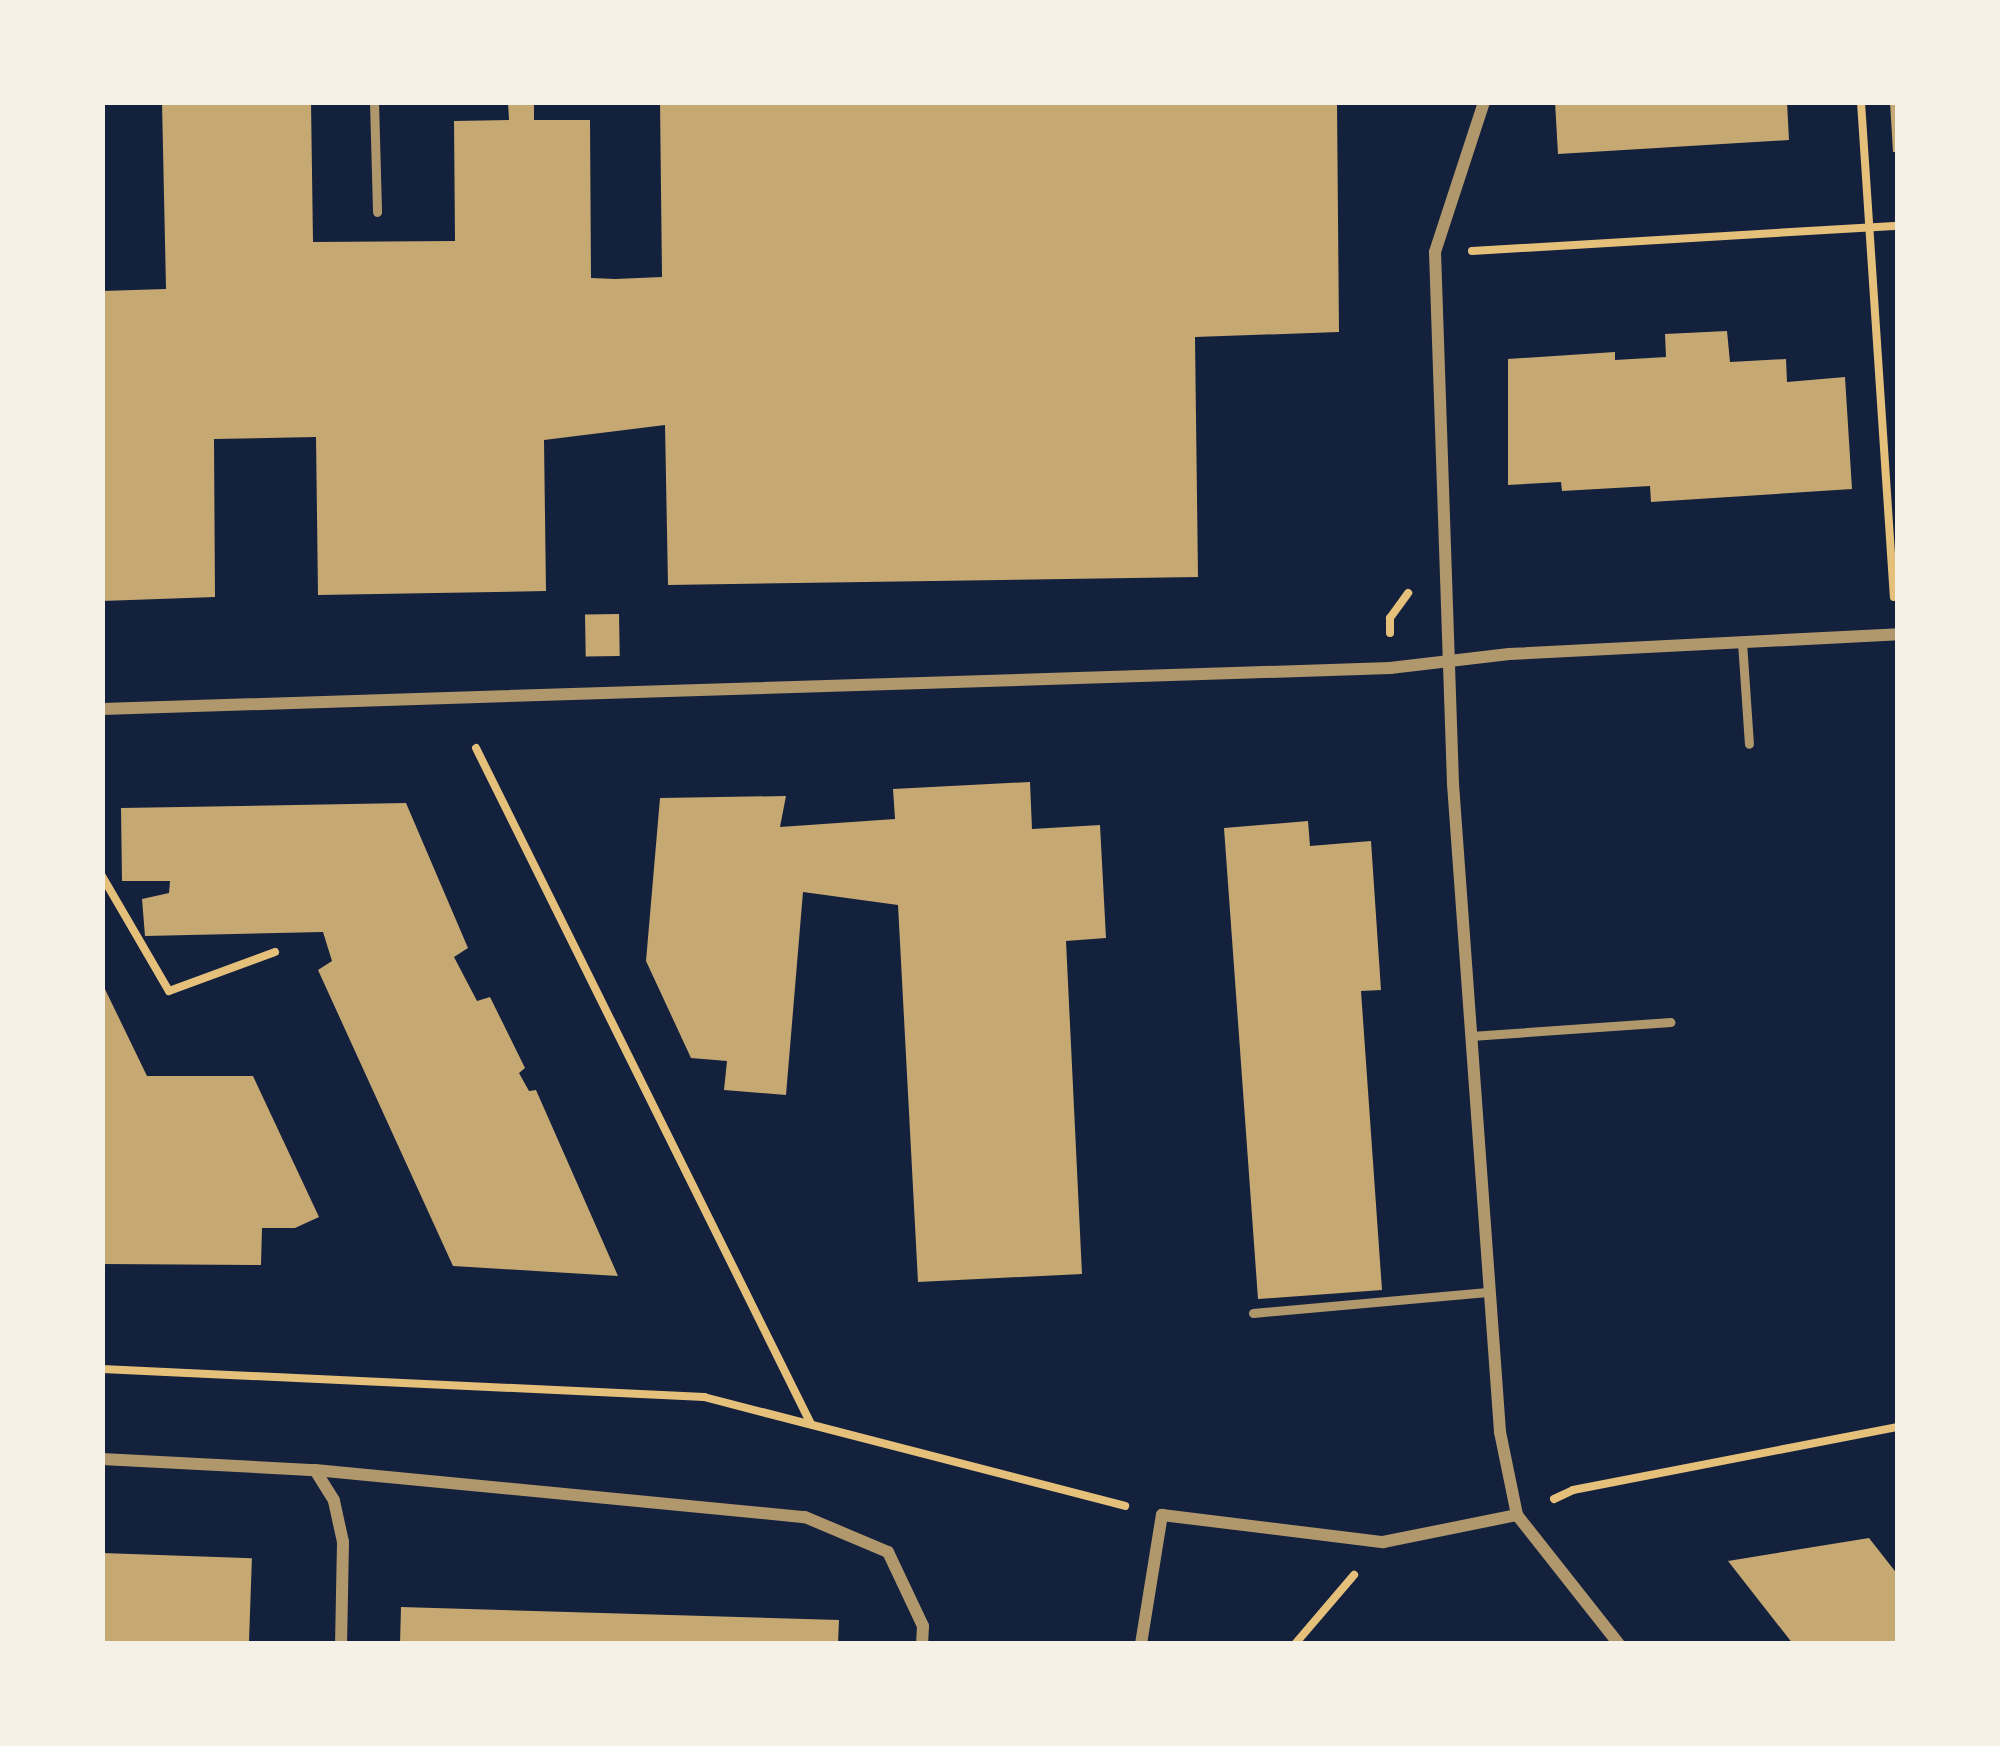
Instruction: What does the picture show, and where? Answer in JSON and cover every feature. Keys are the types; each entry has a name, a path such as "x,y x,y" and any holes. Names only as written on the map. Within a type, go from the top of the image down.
{"street":[{"path":"1484,102 1435,253 1450,663 1499,1432 1517,1515 1619,1644"},
{"path":"102,709 429,695 799,690 1450,663 1509,654 1898,634"},
{"path":"102,1459 315,1470 805,1516 888,1552 923,1627 922,1644"},
{"path":"315,1470 334,1501 343,1542 341,1644"},
{"path":"1142,1644 1162,1515 1383,1542 1517,1515"}],"lane":[{"path":"374,102 377,212"},
{"path":"1742,642 1749,744"},
{"path":"1471,1036 1671,1022"},
{"path":"1253,1313 1490,1292"}],"path":[{"path":"1861,102 1898,634"},
{"path":"1435,253 1898,226"},
{"path":"476,748 812,1426"},
{"path":"102,876 169,991 275,952"},
{"path":"102,1369 704,1397 1162,1515"},
{"path":"1517,1515 1574,1490 1898,1426"},
{"path":"1295,1644 1383,1542"}],"building":[{"path":"162,102 311,102 313,242 455,241 454,121 509,120 508,102 534,102 534,120 590,120 591,278 615,279 662,277 660,102 1337,102 1339,332 1195,337 1198,577 668,585 665,425 544,440 546,591 318,595 316,437 214,439 215,597 102,601 102,291 166,289"},
{"path":"1555,102 1787,102 1789,140 1558,154"},
{"path":"1890,102 1898,102 1898,152 1893,152"},
{"path":"1727,331 1730,362 1786,359 1787,382 1845,377 1852,489 1651,502 1650,486 1562,491 1561,482 1508,485 1508,359 1615,352 1615,360 1666,357 1665,334"},
{"path":"619,614 620,656 586,657 585,615"},
{"path":"1030,782 1032,829 1100,825 1106,938 1066,941 1082,1274 918,1282 898,905 803,892 786,1095 724,1090 727,1061 691,1058 646,961 660,798 786,796 780,827 895,819 893,789"},
{"path":"406,803 468,948 454,957 477,1001 490,997 525,1068 519,1073 529,1091 536,1090 618,1276 453,1266 318,970 332,961 323,932 145,936 142,899 169,893 170,881 122,881 121,808"},
{"path":"1308,821 1310,846 1371,841 1381,990 1361,991 1382,1290 1258,1299 1224,828"},
{"path":"102,983 147,1076 253,1076 319,1217 295,1228 262,1228 261,1265 102,1264"},
{"path":"1869,1538 1898,1575 1898,1644 1793,1644 1728,1561"},
{"path":"102,1553 252,1558 249,1644 102,1644"},
{"path":"401,1607 839,1620 838,1644 400,1644"}]}
